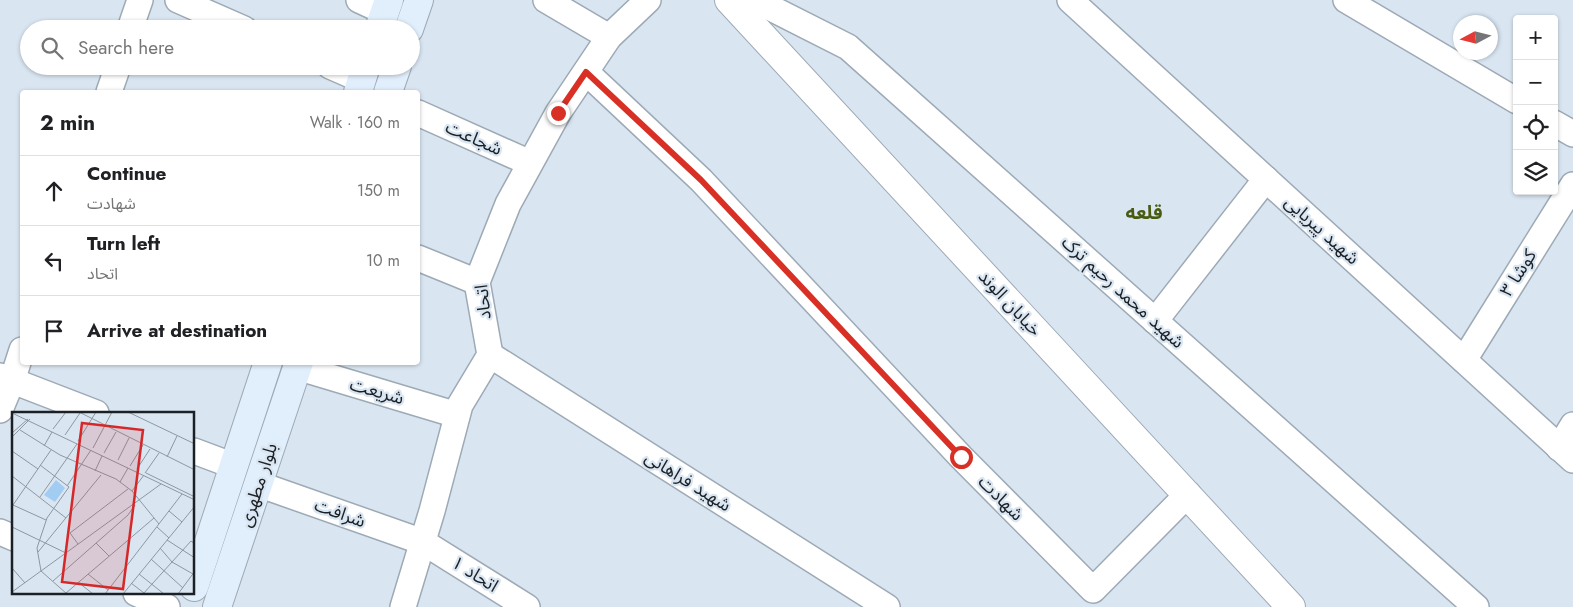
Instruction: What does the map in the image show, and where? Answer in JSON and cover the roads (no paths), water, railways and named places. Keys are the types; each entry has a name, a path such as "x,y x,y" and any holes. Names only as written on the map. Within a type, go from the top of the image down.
{"main road":[{"path":"412,20 418,0"},
{"path":"389,90 394,75"},
{"name":"بلوار مطهری","path":"195,584 267,365"},
{"name":"بلوار مطهری","path":"217,607 298,365"},
{"path":"187,607 192,594"}],"street":[{"path":"133,20 140,0"},
{"path":"178,0 224,20"},
{"path":"359,0 384,13"},
{"path":"546,0 609,37"},
{"name":"اتحاد","path":"490,355 477,282 508,204 558,113 609,37 648,0"},
{"name":"خیابان الوند","path":"729,0 1188,494 1286,605"},
{"name":"شهید محمد رحیم ترک","path":"755,0 848,46 1476,607"},
{"name":"شهید پیریایی","path":"1070,0 1566,454"},
{"path":"1346,0 1513,99"},
{"name":"شهادت","path":"586,72 701,180 961,457 1093,590 1188,494"},
{"path":"110,90 115,75"},
{"name":"شجاعت","path":"420,114 530,163"},
{"path":"1558,125 1573,134"},
{"path":"1155,321 1266,179"},
{"name":"کوشا ۳","path":"1464,360 1573,186"},
{"path":"420,259 477,282"},
{"path":"0,410 6,379 20,354"},
{"path":"403,607 460,406 490,355"},
{"name":"شهید فراهانی","path":"490,355 886,607"},
{"name":"شریعت","path":"298,365 457,415"},
{"path":"6,379 93,412"},
{"path":"1566,454 1573,425"},
{"path":"195,451 234,466"},
{"name":"شرافت","path":"258,484 422,542"},
{"path":"0,532 12,537"},
{"name":"اتحاد ۱","path":"422,542 527,607"},
{"path":"138,594 167,607"}],"district":[{"name":"قلعه","path":"1144,212"}]}
